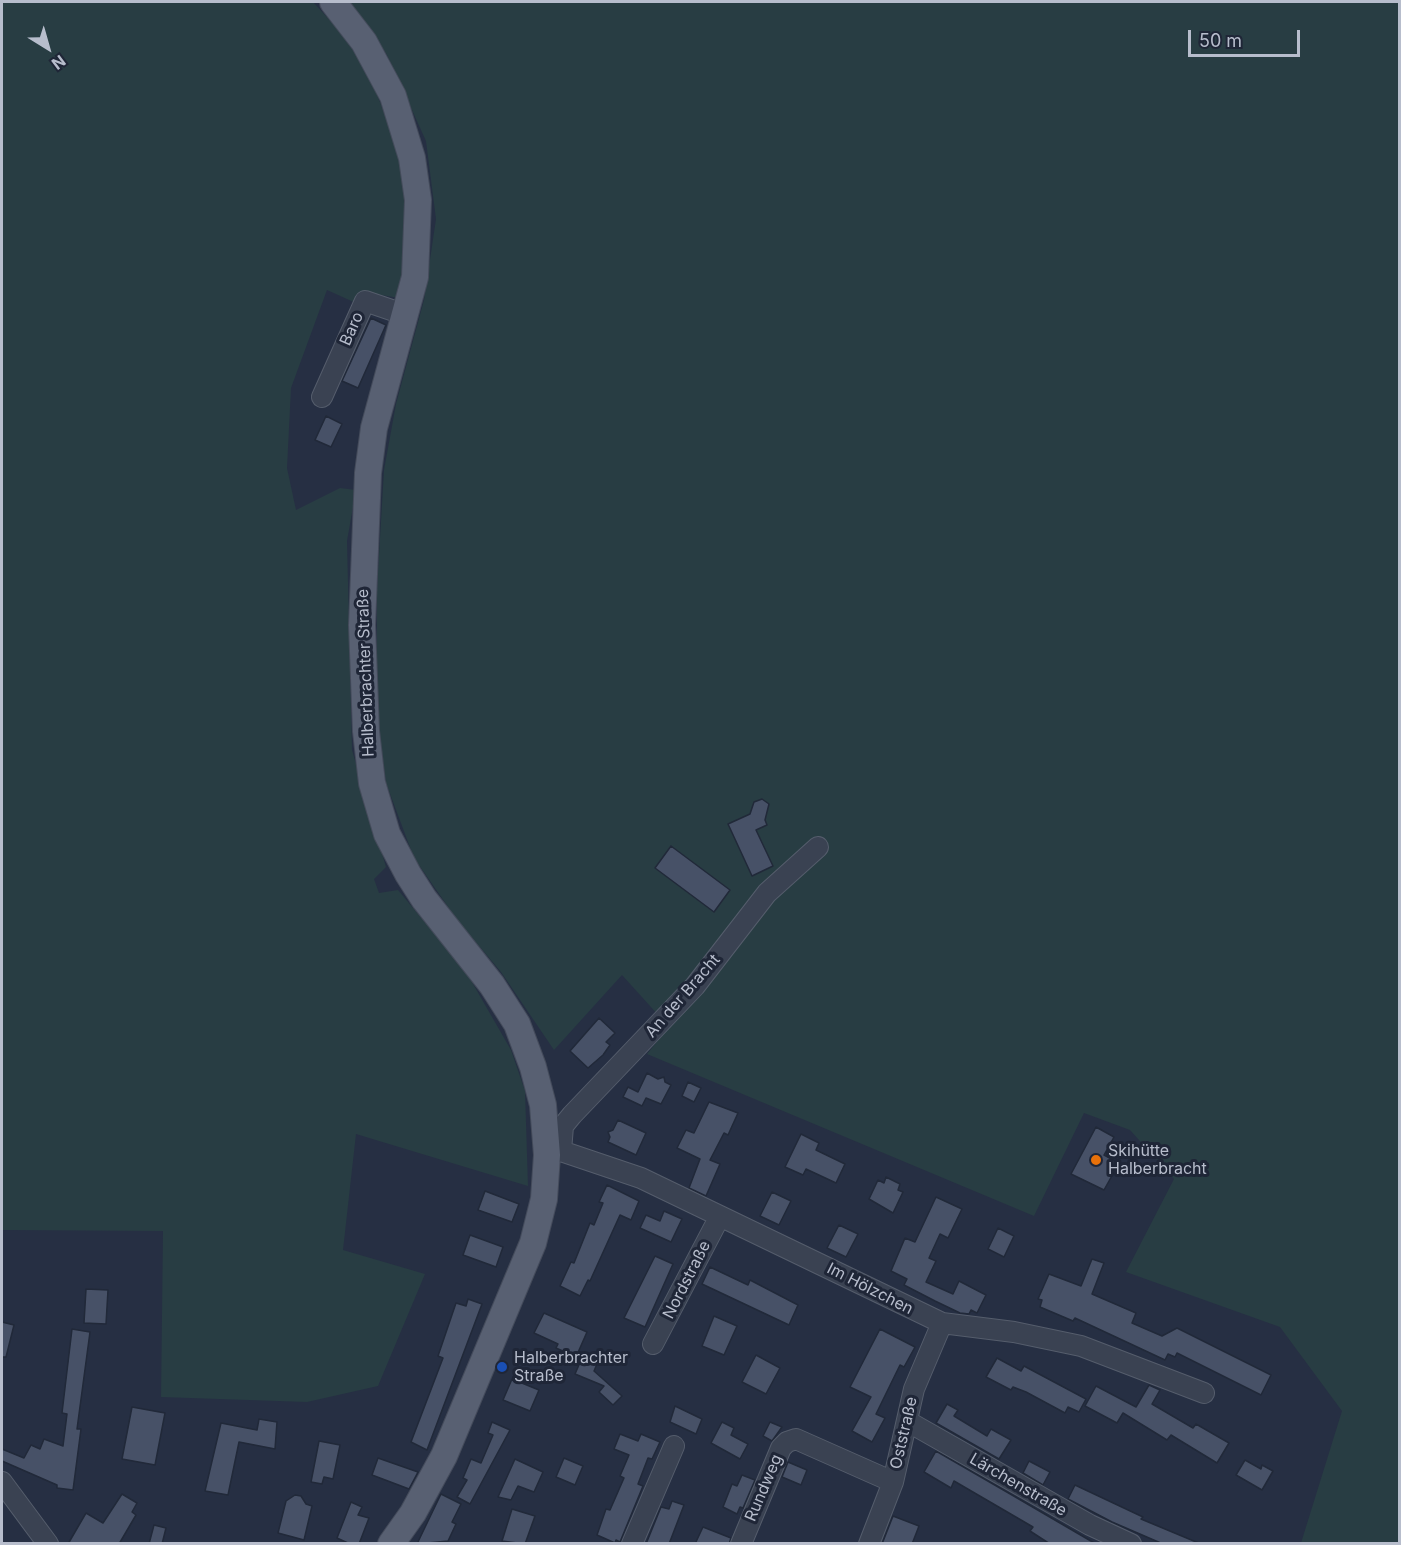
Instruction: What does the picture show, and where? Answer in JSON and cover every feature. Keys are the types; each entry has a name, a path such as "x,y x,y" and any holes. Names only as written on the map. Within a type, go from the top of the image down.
{"main road":[{"name":"Halberbrachter Straße","path":"333,2 379,68 397,106 412,159 418,200 418,244 406,315 374,428 368,472 362,625 366,731 372,783 387,834 408,874 424,899 492,985 517,1024 533,1067 554,1153 533,1243 444,1456 413,1514 391,1544"}],"street":[{"name":"Baro","path":"322,396 365,301 406,315"},
{"name":"An der Bracht","path":"554,1153 563,1126 572,1115 695,986 767,893 818,847"},
{"name":"Im Hölzchen","path":"554,1153 641,1178 942,1323 1014,1332 1081,1346 1204,1394"},
{"name":"Nordstraße","path":"653,1344 720,1216"},
{"name":"Oststraße","path":"869,1544 893,1482 914,1389 942,1323"},
{"name":"Lärchenstraße","path":"907,1421 1089,1525 1131,1544"},
{"name":"Rundweg","path":"741,1544 781,1448 787,1442 796,1439 893,1482"},
{"path":"632,1544 674,1446"},
{"path":"2,1482 48,1544"}],"green space":[{"path":"2,2 313,2 337,28 367,69 389,125 405,181 407,254 399,298 363,292 358,304 327,290 291,388 287,468 296,510 340,488 356,490 347,541 352,750 386,867 374,879 379,893 398,890 465,970 511,1050 525,1091 528,1186 356,1134 343,1250 425,1274 378,1386 307,1402 161,1397 163,1231 2,1230"},
{"path":"350,2 1399,2 1399,1543 1301,1543 1342,1411 1280,1327 1126,1272 1174,1179 1130,1130 1084,1113 1034,1216 647,1054 669,1027 622,975 554,1050 501,972 458,921 414,858 386,783 377,715 377,589 384,470 396,404 424,300 436,219 426,141 387,55"}],"building":[{"path":"371,318 386,325 358,388 342,381"},
{"path":"326,416 342,424 331,447 315,440"},
{"path":"762,799 769,804 765,820 767,825 756,830 773,866 752,876 728,824 750,814 754,802"},
{"path":"671,846 730,890 714,912 655,868"},
{"path":"599,1018 615,1033 606,1042 610,1045 603,1055 588,1068 570,1051"},
{"path":"647,1073 658,1079 664,1077 665,1082 671,1085 661,1104 646,1098 642,1106 623,1097 628,1087 638,1092"},
{"path":"688,1082 701,1088 694,1102 682,1096"},
{"path":"709,1102 738,1113 728,1135 724,1133 710,1160 720,1164 706,1196 689,1188 700,1159 677,1148 686,1130 694,1133"},
{"path":"618,1120 646,1133 636,1155 608,1142 610,1137 608,1132 613,1130"},
{"name":"Skihütte Halberbracht","path":"1096,1127 1114,1137 1104,1155 1119,1163 1104,1190 1071,1174"},
{"path":"801,1134 819,1143 816,1150 845,1164 836,1183 806,1169 803,1175 785,1167"},
{"path":"886,1177 900,1184 898,1190 903,1192 893,1213 869,1199 878,1180 884,1183"},
{"path":"607,1185 639,1201 631,1220 620,1215 590,1281 588,1280 580,1296 560,1286 571,1262 574,1263 590,1223 594,1225 603,1203 599,1202"},
{"path":"485,1191 519,1204 512,1222 478,1210"},
{"path":"772,1192 791,1201 779,1225 760,1216"},
{"path":"936,1197 962,1209 948,1238 940,1234 929,1258 936,1261 926,1282 953,1294 959,1281 986,1295 977,1313 971,1310 969,1314 960,1313 935,1301 904,1285 907,1279 891,1271 905,1238 915,1242"},
{"path":"664,1211 682,1219 671,1242 640,1228 646,1215 660,1221"},
{"path":"839,1225 858,1234 846,1257 827,1248"},
{"path":"998,1228 1014,1236 1004,1257 988,1249"},
{"path":"470,1235 503,1247 496,1267 463,1255"},
{"path":"655,1256 673,1264 645,1327 624,1318"},
{"path":"1092,1259 1104,1263 1092,1294 1136,1313 1132,1323 1162,1336 1177,1328 1271,1375 1261,1395 1177,1353 1175,1357 1168,1354 1165,1360 1075,1318 1073,1321 1040,1307 1042,1300 1038,1299 1049,1274 1081,1286"},
{"path":"710,1267 748,1285 750,1280 798,1305 789,1325 702,1284"},
{"path":"86,1289 108,1290 106,1324 84,1323"},
{"path":"468,1299 482,1304 427,1450 411,1442 443,1358 438,1356 456,1303 466,1306"},
{"path":"544,1313 587,1332 576,1357 556,1348 558,1344 534,1333"},
{"path":"714,1316 737,1326 724,1355 702,1346"},
{"path":"2,1322 14,1325 6,1357 2,1357"},
{"path":"72,1329 90,1332 77,1429 81,1429 73,1490 57,1488 57,1485 2,1461 2,1449 24,1458 31,1445 40,1449 44,1439 63,1446 67,1414 62,1413"},
{"path":"880,1329 915,1347 904,1367 900,1365 876,1414 885,1418 872,1442 852,1431 871,1397 850,1387"},
{"path":"756,1355 780,1368 766,1394 742,1382"},
{"path":"582,1358 597,1364 594,1371 622,1396 613,1405 599,1392 604,1386 575,1374"},
{"path":"997,1358 1021,1371 1024,1366 1086,1399 1079,1412 1068,1407 1065,1413 1026,1392 1013,1387 1011,1390 986,1377"},
{"path":"512,1379 539,1390 530,1411 503,1400"},
{"path":"1149,1385 1160,1390 1152,1404 1193,1428 1196,1424 1229,1443 1217,1463 1171,1435 1167,1440 1123,1413 1117,1423 1085,1406 1096,1386 1136,1407"},
{"path":"947,1404 958,1410 954,1416 987,1436 991,1429 1011,1440 999,1459 936,1423"},
{"path":"675,1406 702,1419 696,1434 670,1422"},
{"path":"132,1407 165,1413 155,1465 122,1459"},
{"path":"259,1419 277,1422 275,1449 239,1442 228,1495 205,1491 221,1423 257,1430"},
{"path":"492,1422 510,1430 470,1504 457,1497 467,1480 463,1478 471,1459 481,1463 493,1435 488,1433"},
{"path":"722,1422 734,1428 731,1435 748,1444 740,1459 711,1443"},
{"path":"770,1422 782,1427 772,1441 763,1436"},
{"path":"620,1434 638,1441 641,1434 660,1442 652,1459 648,1458 638,1484 643,1486 620,1542 616,1540 615,1543 597,1535 606,1509 610,1510 624,1478 620,1476 629,1455 614,1449"},
{"path":"319,1441 340,1445 333,1479 324,1477 322,1484 311,1482"},
{"path":"936,1451 1096,1544 1050,1544 1030,1531 1033,1527 954,1481 951,1488 924,1472"},
{"path":"378,1458 418,1472 409,1489 372,1475"},
{"path":"564,1458 583,1466 575,1485 556,1477"},
{"path":"515,1459 543,1472 534,1492 518,1486 511,1500 498,1497"},
{"path":"1245,1460 1261,1469 1262,1465 1273,1471 1262,1490 1236,1475"},
{"path":"1029,1461 1050,1472 1043,1485 1023,1473"},
{"path":"788,1462 807,1470 801,1485 782,1477"},
{"path":"742,1475 755,1480 743,1508 740,1507 737,1514 723,1507 732,1484 737,1486"},
{"path":"1075,1485 1143,1517 1141,1519 1201,1544 1163,1544 1112,1522 1068,1499"},
{"path":"122,1494 137,1503 132,1512 136,1515 119,1544 68,1544 86,1513 103,1523"},
{"path":"441,1494 461,1504 452,1522 456,1524 448,1541 417,1544"},
{"path":"295,1495 301,1496 306,1504 312,1506 304,1540 278,1533 286,1501"},
{"path":"672,1501 684,1505 669,1544 646,1544 661,1507 669,1509"},
{"path":"351,1502 362,1507 358,1515 369,1518 359,1544 350,1544 337,1538"},
{"path":"512,1509 535,1516 525,1544 502,1541"},
{"path":"893,1516 919,1526 912,1544 882,1544"},
{"path":"154,1525 166,1528 162,1544 149,1544"},
{"path":"703,1527 731,1538 729,1544 695,1544"}],"place":[{"name":"Skihütte Halberbracht","path":"1096,1160"},
{"name":"Halberbrachter Straße","path":"502,1367"}]}
